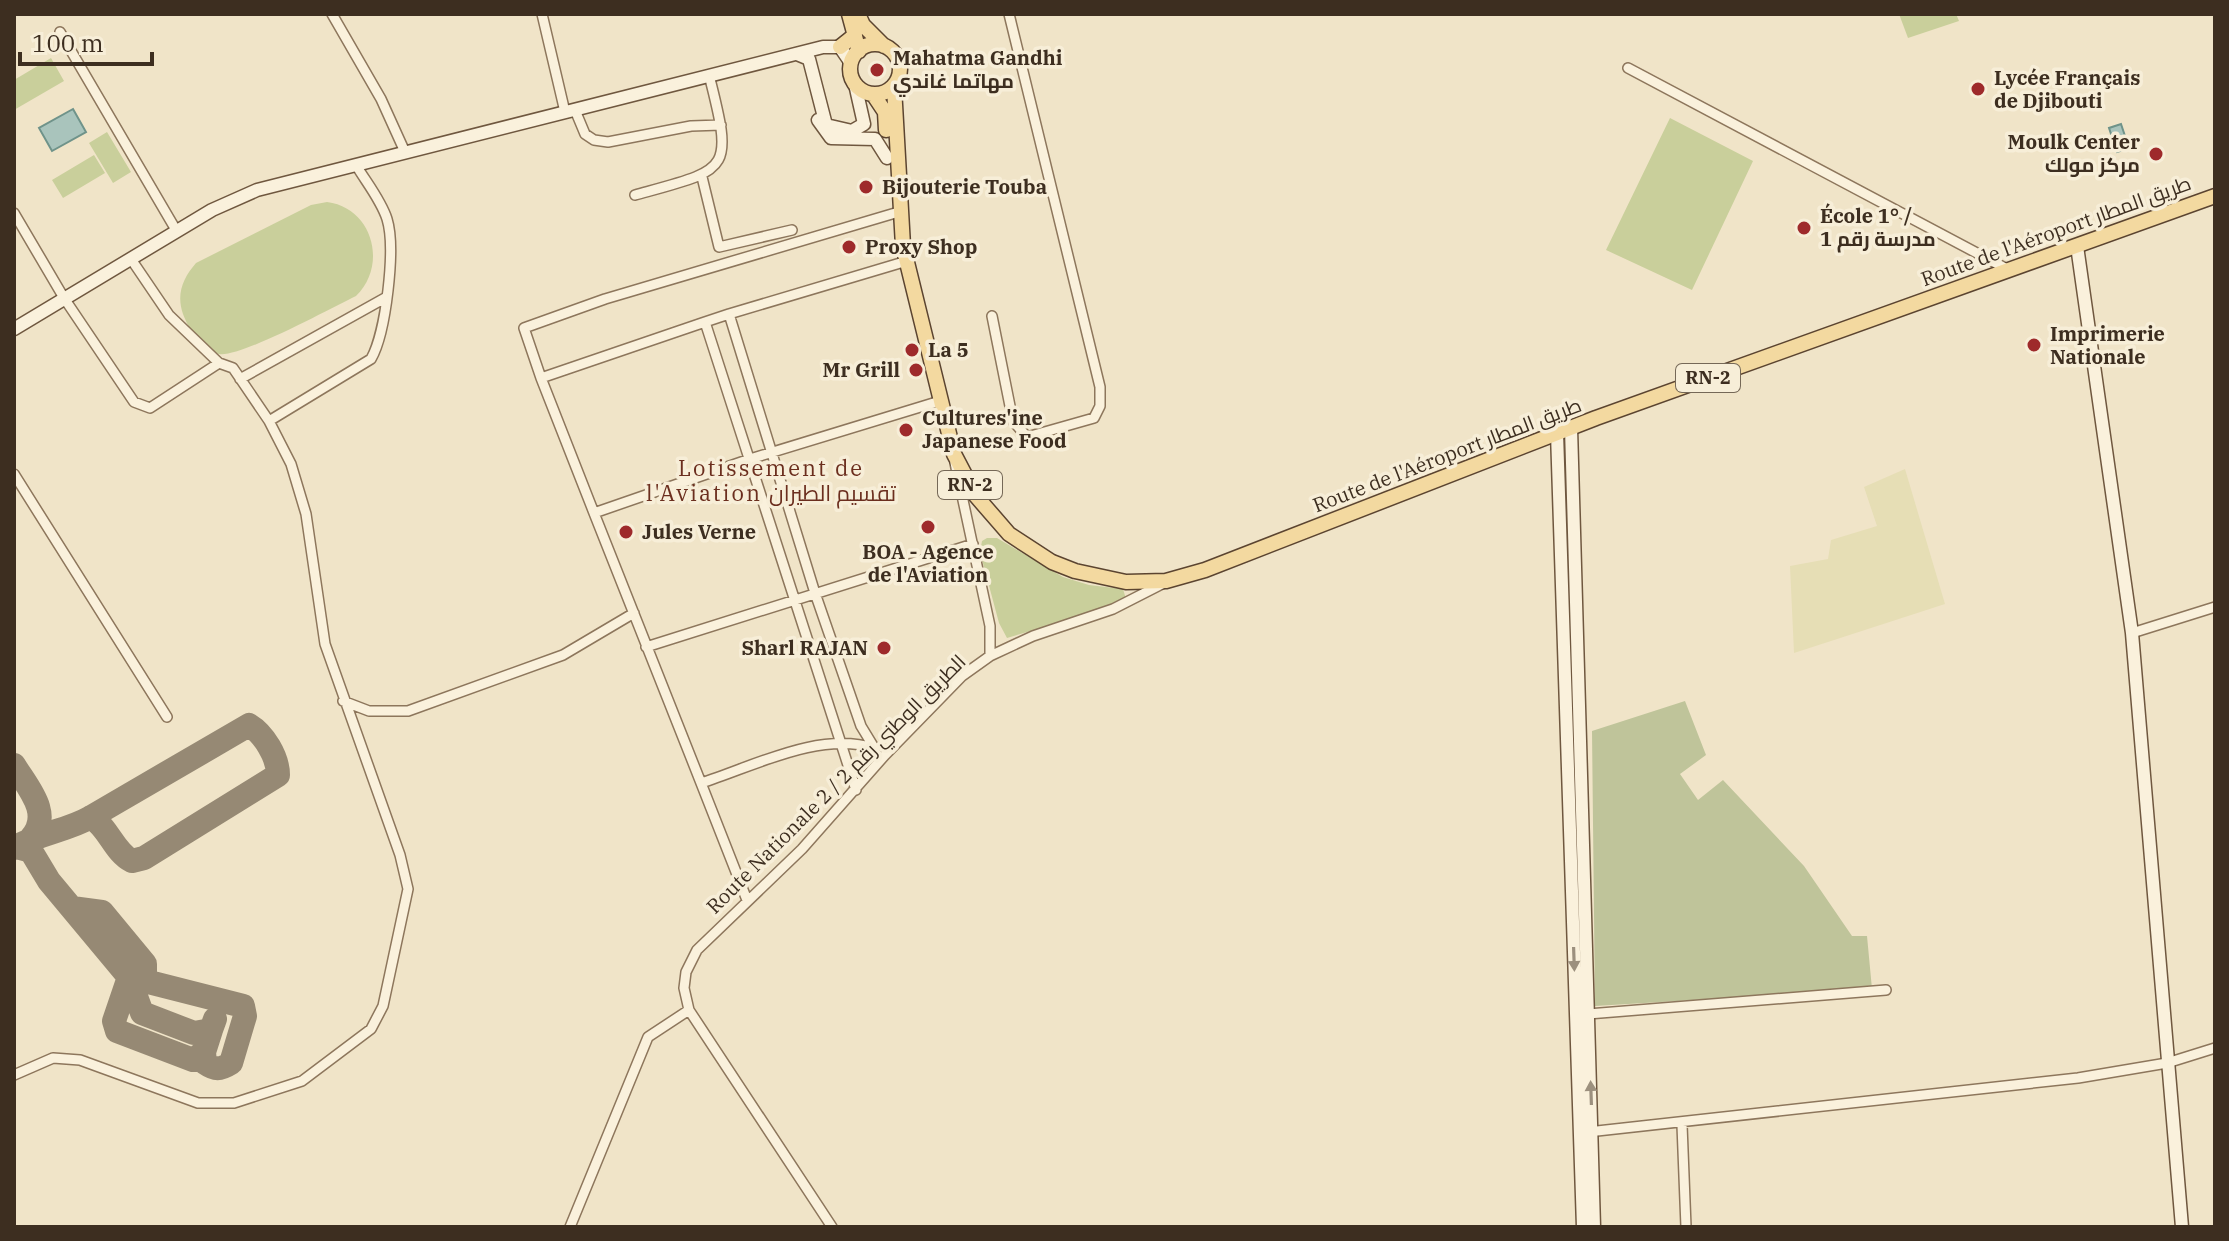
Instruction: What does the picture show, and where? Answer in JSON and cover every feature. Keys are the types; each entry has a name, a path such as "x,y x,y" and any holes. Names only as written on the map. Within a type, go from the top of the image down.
{"main road":[{"path":"797,54 809,59 826,125 852,131 864,124 855,84 855,35 849,14"},
{"name":"RN-2","path":"858,14 863,25 899,62 900,75 894,87"},
{"path":"14,329 176,230 257,190 709,75 840,47 855,35"},
{"path":"855,57 871,45 885,46"},
{"path":"840,47 855,57"},
{"path":"797,54 804,59 819,124 826,135 844,140 870,137 887,158"},
{"path":"855,84 873,94 894,87"},
{"name":"Route de l'Aéroport طريق المطار","path":"894,87 898,216"},
{"name":"Route de l'Aéroport طريق المطار","path":"873,94 885,112 887,158 907,261 954,454 990,515 1009,534 1052,562 1100,578 1166,581 1564,430 2215,196"},
{"path":"2077,246 2132,633 2182,1227"},
{"path":"1564,430 1588,1223"},
{"path":"1573,742 1588,1014 1586,1133"}],"street":[{"path":"332,14 381,99 405,152"},
{"path":"542,14 570,111 585,134 594,140 608,142 691,126 721,125"},
{"path":"992,316 1013,421 1027,437 1094,418 1100,406 1100,387 1009,14"},
{"path":"60,32 176,230"},
{"path":"1628,68 2007,269"},
{"path":"635,195 702,177 723,155 721,125 709,75"},
{"path":"269,421 371,359 381,335 389,227 386,216 356,165"},
{"path":"702,177 719,247 792,230"},
{"path":"14,213 64,298 134,402 150,408 219,363"},
{"path":"747,900 524,328 605,299 898,216"},
{"path":"14,1075 53,1058 80,1060 198,1103 234,1103 302,1081 371,1029 383,1006 408,889 400,855 325,644 306,514 291,464 269,421 233,368 219,363 169,315 131,259"},
{"path":"541,378 729,314 907,261"},
{"path":"240,379 385,298"},
{"path":"729,314 815,593 861,726 874,748"},
{"path":"705,322 856,790"},
{"path":"594,513 750,459 940,401"},
{"path":"954,454 990,626 990,656"},
{"path":"14,474 167,717"},
{"path":"646,647 973,544"},
{"name":"Route Nationale 2 / الطريق الوطني رقم 2","path":"689,1010 684,988 690,960 747,900 802,849 885,755 962,676 990,656 1033,636 1124,604 1166,581"},
{"path":"2132,633 2215,607"},
{"path":"343,701 369,711 408,711 563,655 634,613"},
{"path":"701,783 839,741 874,748 885,755"},
{"path":"1588,1014 1886,990"},
{"path":"570,1227 648,1037 689,1010 832,1227"},
{"path":"1586,1133 1682,1125 2078,1078 2167,1063 2215,1048"},
{"path":"1682,1125 1686,1227"}],"shaded area":[{"path":"1905,469 1945,604 1794,653 1790,566 1828,559 1831,540 1877,526 1864,487"}],"green space":[{"path":"1899,14 1956,14 1959,21 1908,38"},
{"path":"51,58 64,81 14,110 14,80"},
{"path":"1670,118 1753,161 1692,290 1606,250"},
{"path":"107,132 131,172 113,183 89,143"},
{"path":"94,155 105,173 63,198 52,180"},
{"path":"327,202 343,206 355,215 365,226 371,240 371,269 366,283 356,296 286,331 230,353 213,352 201,343 186,320 180,300 184,280 196,263 311,205"},
{"path":"997,538 1063,577 1089,585 1123,589 1126,599 1108,608 1007,638 999,623 980,552 982,541"},
{"path":"1685,701 1706,755 1680,774 1698,800 1723,780 1804,866 1852,936 1867,936 1872,989 1595,1006 1592,731"}],"water":[{"path":"73,109 86,132 52,151 39,128"},
{"path":"2121,124 2129,148 2117,152 2109,128"}],"taxiway":[{"path":"14,848 91,817 249,725 265,740 276,761 278,775 144,858 132,861 126,857 91,817"},
{"path":"14,765 39,810 40,820 31,838"},
{"path":"16,847 31,851 49,881 129,977 243,1006 245,1016 231,1063 221,1068 212,1067 205,1063 204,1052"},
{"path":"72,908 102,912 145,964 145,974 135,979"},
{"path":"129,977 114,1021 117,1031 193,1060 204,1052 211,1030"},
{"path":"129,977 142,1013 194,1033 211,1030 215,1019"}],"place":[{"name":"Mahatma Gandhi مهاتما غاندي","path":"877,70"},
{"name":"Lycée Français de Djibouti","path":"1978,89"},
{"name":"Moulk Center مركز مولك","path":"2156,154"},
{"name":"Bijouterie Touba","path":"866,187"},
{"name":"École 1° / مدرسة رقم 1","path":"1804,228"},
{"name":"Proxy Shop","path":"849,247"},
{"name":"Imprimerie Nationale","path":"2034,345"},
{"name":"La 5","path":"912,350"},
{"name":"Mr Grill","path":"916,370"},
{"name":"Cultures'ine Japanese Food","path":"906,430"},
{"name":"BOA - Agence de l'Aviation","path":"928,527"},
{"name":"Jules Verne","path":"626,532"},
{"name":"Sharl RAJAN","path":"884,648"}],"district":[{"name":"Lotissement de l'Aviation تقسيم الطيران","path":"771,480"}]}
